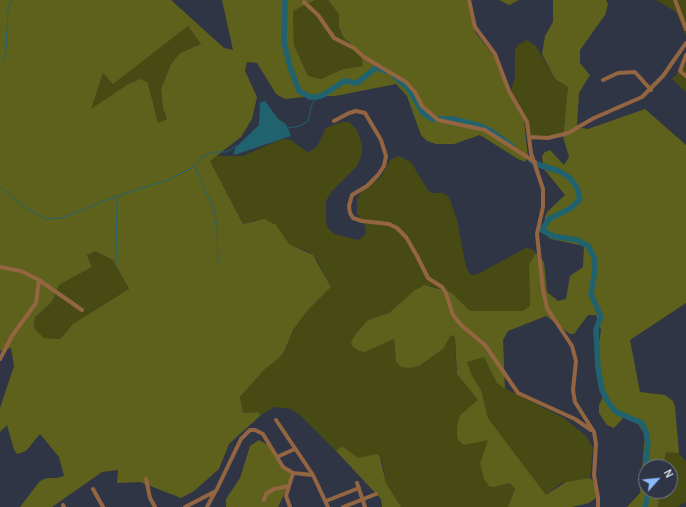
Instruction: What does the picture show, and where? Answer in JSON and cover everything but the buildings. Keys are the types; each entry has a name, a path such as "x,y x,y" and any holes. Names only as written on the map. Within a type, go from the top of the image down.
{"street":[{"path":"469,0 475,27 498,61 509,91 527,122 531,153 543,189 543,207 537,234 543,290 547,308 572,346 576,361 573,390 575,402 594,432 596,444 594,475 598,497 598,507"},
{"path":"675,0 686,29"},
{"path":"304,2 318,15 334,38 354,48 364,57 412,87 422,106 438,120 485,130 535,162"},
{"path":"530,137 548,138 568,133 594,118 634,101 651,90 686,43"},
{"path":"686,55 680,68 681,73 686,76"},
{"path":"603,80 618,73 635,72 651,90"},
{"path":"334,121 356,111 365,114 381,140 385,152 384,166 378,175 367,186 352,196 349,206 350,213 353,218 362,221 389,224 397,228 406,237 418,256 428,278 442,287 446,293 453,315 461,325 485,345 518,393 575,419 594,432"},
{"path":"0,267 21,271 39,280 82,310"},
{"path":"0,359 12,336 36,303 39,280"},
{"path":"276,420 313,475 328,507"},
{"path":"207,507 241,438 250,430 255,430 263,434 278,457 280,464 293,473 313,475"},
{"path":"278,457 295,449"},
{"path":"290,507 286,496 293,473"},
{"path":"146,479 150,498 155,507"},
{"path":"357,483 365,507"},
{"path":"264,500 266,494 274,488 289,486"},
{"path":"326,501 359,488"},
{"path":"93,489 103,507"},
{"path":"185,507 216,491"},
{"path":"342,507 376,494"}],"shaded area":[{"path":"0,0 171,0 224,48 233,50 222,0 315,0 293,11 294,45 308,76 321,79 343,69 363,66 361,53 343,37 339,27 339,14 328,0 467,0 475,32 497,60 524,120 528,157 525,162 480,135 454,144 436,144 427,141 421,135 407,96 396,84 335,96 313,96 285,99 276,94 257,63 247,62 245,71 257,97 252,119 241,137 210,161 243,224 264,219 276,225 289,244 313,255 331,287 307,311 293,330 284,352 278,359 265,369 240,397 243,413 257,412 261,415 229,444 219,469 194,491 181,498 140,482 117,483 118,470 102,472 52,507 20,507 40,481 47,478 64,476 59,457 40,434 26,451 17,454 14,450 7,425 0,432 0,408 14,366 11,348 0,351","holes":["188,26 201,44 180,53 171,64 161,89 163,108 167,119 158,123 148,83 141,79 130,83 91,109 103,73 113,84","95,251 113,260 129,289 73,324 60,339 44,338 34,328 35,317 52,302 59,285 92,267 87,255"]},
{"path":"315,0 328,0 339,14 340,32 343,37 361,53 363,66 343,69 321,79 308,76 294,45 293,11"},
{"path":"499,0 519,0 509,5"},
{"path":"553,0 606,0 608,4 605,15 580,50 580,63 590,75 579,93 577,127 588,129 645,109 686,145 686,303 630,340 640,392 665,395 673,401 675,407 679,453 666,452 665,459 643,459 645,435 635,419 624,417 614,428 607,425 599,413 599,405 605,393 597,356 601,330 596,315 588,315 574,334 570,334 546,316 508,331 503,340 505,389 497,383 484,357 467,362 472,376 481,390 488,418 546,495 566,482 590,478 597,487 597,497 589,503 572,507 508,507 515,489 510,483 494,487 489,486 484,479 480,463 488,440 464,445 458,440 457,427 460,415 478,400 457,374 455,337 451,335 443,349 419,366 411,368 401,367 396,362 394,339 365,352 359,351 352,346 351,342 368,320 389,313 415,290 424,285 451,292 470,311 522,311 530,306 529,264 536,253 544,262 547,292 558,301 566,299 570,276 583,267 584,246 551,239 547,236 544,228 547,212 565,195 544,169 542,156 545,152 550,150 564,165 569,157 563,137 568,87 555,79 542,54 545,36 553,22"},
{"path":"656,0 686,0 686,36 676,12"},
{"path":"188,26 201,44 180,53 171,64 161,89 163,108 167,119 158,123 148,83 135,81 90,110 103,73 113,83"},
{"path":"527,40 536,46 555,79 568,87 563,135 544,139 528,140 525,123 511,90 515,78 515,49 519,44"},
{"path":"686,64 686,92 672,79"},
{"path":"342,122 349,122 357,130 362,145 362,154 357,166 332,191 326,201 326,222 328,228 334,234 358,240 364,236 366,231 365,225 357,213 357,199 362,190 381,177 390,160 399,156 411,162 431,193 443,193 449,197 457,220 466,267 471,275 476,275 526,248 532,249 536,253 529,264 530,306 522,311 470,311 451,292 430,286 419,287 389,313 368,320 351,342 365,352 394,339 396,362 398,365 411,368 419,366 443,349 451,334 455,337 456,369 461,379 478,400 460,415 464,445 489,439 480,463 494,487 510,483 515,489 508,507 401,507 386,483 382,460 373,455 358,459 345,448 338,449 336,451 300,415 291,409 274,407 261,415 257,412 243,413 240,397 265,369 278,359 284,352 293,330 307,311 331,287 317,260 309,252 289,244 256,220 243,224 210,161 216,156 243,156 279,140 287,139 291,140 307,152 311,151 318,145 326,128"},
{"path":"95,251 113,260 129,289 70,327 60,339 44,338 34,328 35,317 52,302 59,285 92,267 87,254"},
{"path":"484,357 502,387 564,418 586,436 593,448 590,478 561,483 546,495 488,418 481,390 472,376 466,362"},
{"path":"259,440 268,445 291,477 278,507 226,507 226,499 240,478 250,446"},
{"path":"341,447 345,448 358,458 377,454 380,457 386,483 401,507 382,507 381,499 336,451"},
{"path":"676,451 686,461 686,502 677,507 658,507 659,499 678,499 678,459 665,459 666,452"},
{"path":"638,495 638,499 659,499 658,507 627,507"}],"water":[{"path":"265,101 278,119 286,124 291,136 234,155 235,148 259,125 260,103"}],"waterway":[{"path":"3,62 6,50 8,9 12,0"},
{"path":"285,0 284,42 290,67 299,91 310,97 316,97 323,95 344,81 357,83 377,67 385,71"},
{"path":"394,76 409,89 423,113 432,119 453,119 480,126 491,131 512,146"},
{"path":"288,128 300,126 308,121 311,107 316,97"},
{"path":"1,187 19,203 45,219 62,218 117,196 168,180 195,166 202,157 214,152 226,152 237,146"},
{"path":"531,160 536,164 559,171 570,178 577,188 580,199 571,208 549,219 542,230 553,236 577,240 588,246 594,257 595,269 591,294 601,317 596,329 598,368 602,390 608,402 616,412 642,423 646,432 648,443 646,459"},
{"path":"195,167 214,210 217,225 218,263"},
{"path":"116,266 117,196"},
{"path":"645,507 647,499"}]}
